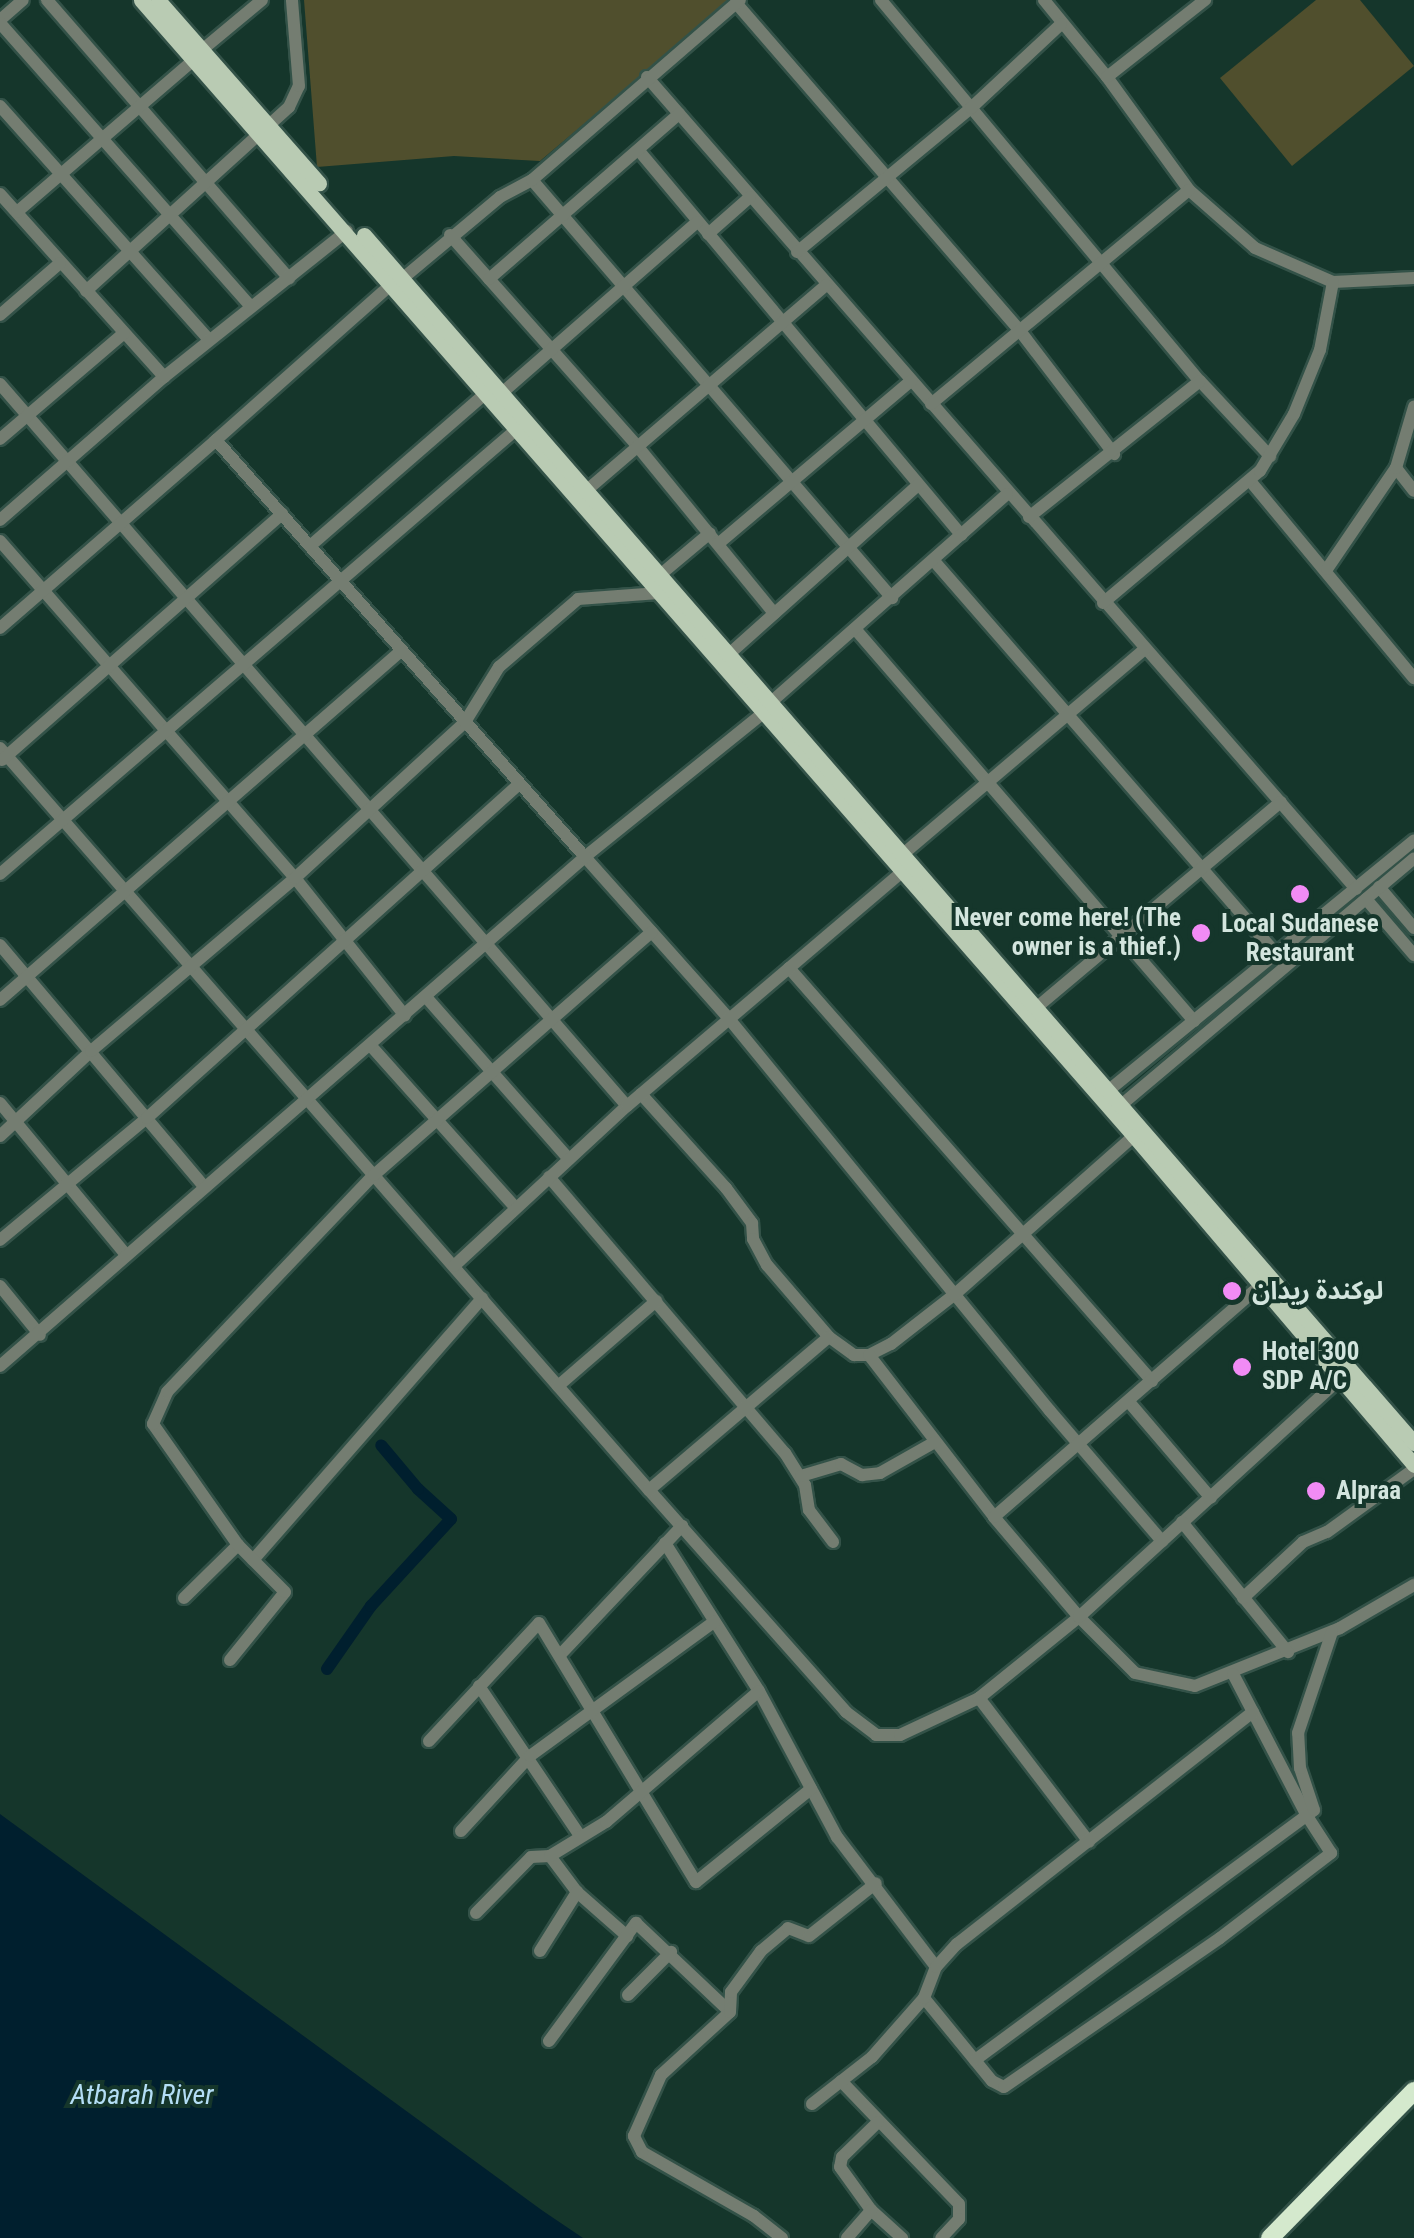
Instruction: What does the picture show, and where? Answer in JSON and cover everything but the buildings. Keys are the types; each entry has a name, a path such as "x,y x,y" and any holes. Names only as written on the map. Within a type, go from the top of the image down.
{"highway":[{"path":"1270,2238 1414,2092"}],"main road":[{"path":"141,0 198,55 495,392 587,490 728,654 766,708"},
{"path":"158,0 198,55"},
{"path":"264,129 347,231 398,282"},
{"path":"495,392 518,428 660,594 766,708 1414,1443"},
{"path":"904,864 1036,1008 1104,1094"},
{"path":"1117,1108 1134,1136 1414,1467"}],"street":[{"path":"24,0 0,21 250,307"},
{"path":"46,0 289,278"},
{"path":"86,291 289,107 299,86 292,0"},
{"path":"881,0 1200,381 1270,456"},
{"path":"1044,0 1107,76 1188,190 1255,248 1333,282 1414,278"},
{"path":"0,628 450,235 500,197 532,180 738,2 1020,330 1114,454"},
{"path":"1107,76 1199,2"},
{"path":"17,212 252,3"},
{"path":"797,252 971,108 1061,24"},
{"path":"647,77 1414,956"},
{"path":"0,106 209,340"},
{"path":"489,279 562,220 679,114"},
{"path":"640,152 961,535"},
{"path":"532,180 562,220 892,598"},
{"path":"931,404 1188,190"},
{"path":"708,234 750,197"},
{"path":"2,198 164,376"},
{"path":"310,546 552,348 697,222"},
{"path":"0,520 164,376 347,231"},
{"path":"450,235 638,448 774,613"},
{"path":"0,316 60,263"},
{"path":"1103,603 1251,482 1270,456 1294,414 1320,350 1333,282"},
{"path":"587,490 826,285"},
{"path":"0,440 124,333"},
{"path":"660,574 792,481 911,381"},
{"path":"1029,518 1114,454 1200,381"},
{"path":"0,384 489,942 550,1020 627,1106"},
{"path":"1327,569 1396,468 1414,407"},
{"path":"0,874 518,428"},
{"path":"216,440 730,1020 1078,1445 1162,1540"},
{"path":"1396,468 1414,491"},
{"path":"1251,482 1414,678"},
{"path":"728,654 918,485"},
{"path":"0,1366 584,857 766,708 1007,494"},
{"path":"282,514 2,755 248,1029 846,1712 876,1735 900,1735 979,1698 1078,1617 1341,1378"},
{"path":"0,541 295,878 405,1016"},
{"path":"934,561 1281,960"},
{"path":"0,1136 91,1052 295,878 465,722 499,667 578,598 660,594"},
{"path":"856,630 1194,1021"},
{"path":"454,1266 627,1106 730,1020 904,864 985,782 1069,717 1145,649"},
{"path":"0,1000 402,650"},
{"path":"0,1240 147,1118 519,784"},
{"path":"1036,1008 1281,802"},
{"path":"1117,1108 1281,960 1361,894 1414,840"},
{"path":"1361,894 1380,887 1414,858"},
{"path":"1380,887 1414,928"},
{"path":"230,1660 285,1592 238,1545 153,1424 167,1392 374,1175 652,932"},
{"path":"0,945 204,1186"},
{"path":"1104,1094 1194,1021 1281,960"},
{"path":"789,968 1152,1381"},
{"path":"426,997 569,1159"},
{"path":"371,1046 515,1208"},
{"path":"641,1094 726,1188 752,1222 753,1239 762,1258 829,1337 850,1353 869,1356 994,1517 1078,1617 1126,1665 1153,1680 1195,1686 1234,1674 1332,1632 1414,1585"},
{"path":"0,1103 126,1255"},
{"path":"869,1356 954,1295 1134,1136"},
{"path":"549,1178 747,1406 800,1476 809,1510 833,1542"},
{"path":"994,1517 1262,1284"},
{"path":"0,1286 40,1335"},
{"path":"253,1560 482,1298"},
{"path":"558,1386 656,1301"},
{"path":"649,1490 829,1337"},
{"path":"1128,1402 1211,1498"},
{"path":"800,1476 841,1464 868,1476 935,1442"},
{"path":"1243,1598 1303,1542 1327,1532 1414,1467"},
{"path":"1182,1522 1288,1652"},
{"path":"560,1655 682,1526"},
{"path":"665,1542 759,1691 838,1837 936,1967"},
{"path":"184,1598 238,1545"},
{"path":"460,1831 530,1756 714,1622"},
{"path":"429,1741 536,1623 560,1655 699,1884 811,1790"},
{"path":"975,2060 1314,1810 1300,1768 1298,1734 1332,1632"},
{"path":"924,1998 997,2086 1011,2084 1220,1938 1331,1853 1307,1816 1234,1674"},
{"path":"479,1686 530,1756 580,1836"},
{"path":"476,1913 531,1857 550,1856 606,1822 759,1691"},
{"path":"979,1698 1089,1842"},
{"path":"812,2104 872,2057 924,1998 936,1967 958,1944 1253,1712"},
{"path":"550,1856 577,1892 628,1936"},
{"path":"782,2238 754,2216 648,2156 634,2141 661,2075 730,2012 731,1992 761,1951 788,1928 810,1936 876,1883"},
{"path":"540,1951 577,1892"},
{"path":"549,2040 638,1923 730,2012"},
{"path":"628,1996 671,1952"},
{"path":"841,2082 960,2204 959,2219 941,2238"},
{"path":"878,2122 839,2161 871,2210 902,2238"},
{"path":"847,2238 871,2210"}],"shaded area":[{"path":"304,0 731,0 540,161 454,156 317,167"},
{"path":"1316,0 1360,0 1414,66 1292,166 1220,78"}],"water":[{"name":"Atbarah River","path":"0,1814 543,2211 583,2238 0,2238"}],"waterway":[{"path":"327,1669 371,1606 451,1519 418,1489 381,1445"}],"place":[{"name":"Local Sudanese Restaurant","path":"1300,894"},
{"name":"Never come here! (The owner is a thief.)","path":"1201,933"},
{"name":"لوكندة ريدان","path":"1232,1291"},
{"name":"Hotel 300 SDP A/C","path":"1242,1367"},
{"name":"Alpraa","path":"1316,1491"}]}
